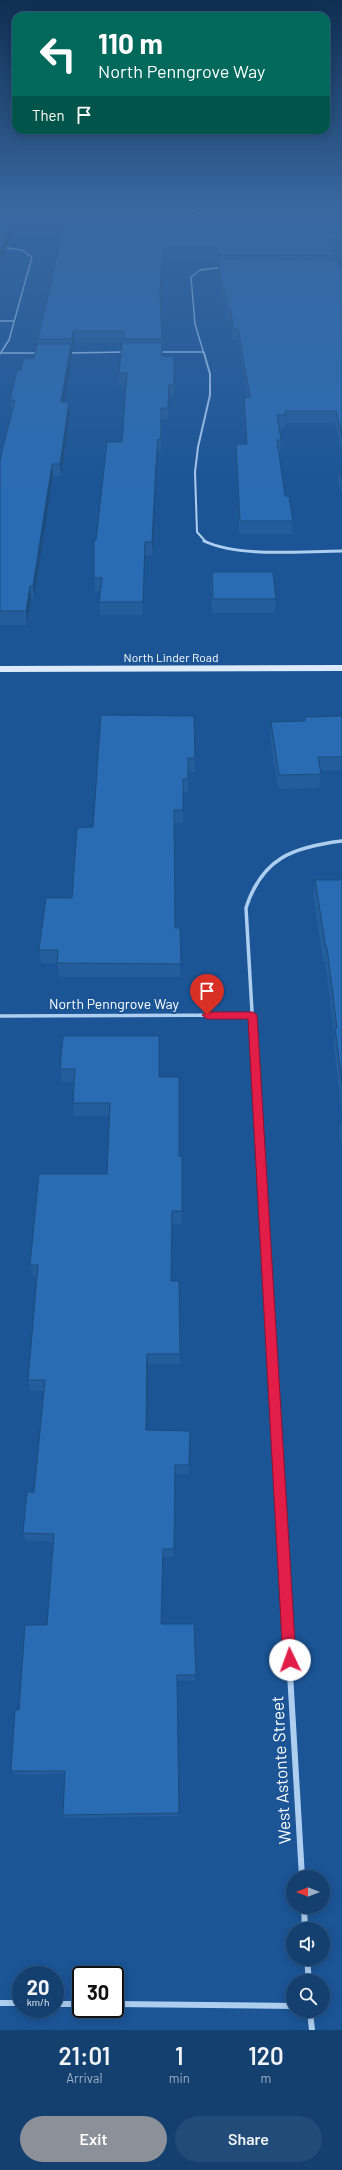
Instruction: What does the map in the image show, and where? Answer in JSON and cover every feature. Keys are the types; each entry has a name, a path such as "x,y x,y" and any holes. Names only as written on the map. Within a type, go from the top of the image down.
{"main road":[{"name":"North Linder Road","path":"0,669 342,668"}],"street":[{"path":"1,354 9,340 18,304"},
{"path":"193,304 195,324 210,374 210,395 198,447 195,472 197,532 208,543 237,551 342,551"},
{"path":"0,321 13,321"},
{"path":"59,352 130,352"},
{"path":"154,352 204,352"},
{"path":"1,354 44,353"},
{"name":"West Astonte Street","path":"302,1870 246,908 253,888 279,858 320,843 342,841"},
{"name":"North Penngrove Way","path":"0,1016 253,1015"},
{"path":"0,2003 12,2003"},
{"path":"124,2004 286,2006"},
{"path":"311,2018 312,2030"}],"building":[{"path":"46,304 160,304 162,339 123,339 124,331 73,331 72,339 38,339"},
{"path":"227,304 342,304 342,435 336,411 285,411 286,415 277,415 281,440 277,440 285,496 289,496 293,521 240,521 236,444 247,444 244,397 250,397 238,329 233,329 231,310 228,310"},
{"path":"122,343 162,343 162,356 174,357 174,385 169,385 168,408 161,408 161,439 158,439 152,542 145,542 143,602 99,602 102,578 94,578 94,540 96,540 107,442 122,442 127,373 119,373"},
{"path":"37,344 71,344 61,402 69,402 60,464 52,464 33,586 30,586 26,611 0,611 0,462 15,400 10,400 17,370 21,370 24,358 34,358"},
{"path":"212,572 273,572 276,599 213,599"},
{"path":"101,715 194,716 195,758 188,758 188,779 183,779 183,810 174,810 175,928 180,928 181,964 57,963 58,950 39,950 46,898 72,898 77,828 93,827"},
{"path":"342,716 342,757 318,757 321,774 279,775 271,722 305,721 305,717"},
{"path":"315,880 342,880 342,1083 327,948"},
{"path":"63,1036 159,1036 159,1077 179,1077 179,1156 182,1156 182,1211 172,1211 171,1281 179,1281 180,1354 147,1354 146,1430 190,1431 189,1465 175,1465 174,1549 163,1549 161,1624 194,1624 196,1675 177,1675 179,1813 63,1815 65,1771 11,1771 15,1710 19,1710 25,1625 47,1625 54,1534 23,1533 27,1492 34,1492 45,1380 28,1380 38,1265 30,1265 39,1174 107,1174 110,1103 73,1103 75,1069 60,1069"}],"route":[{"path":"207,1015 253,1015 290,1660"}]}
